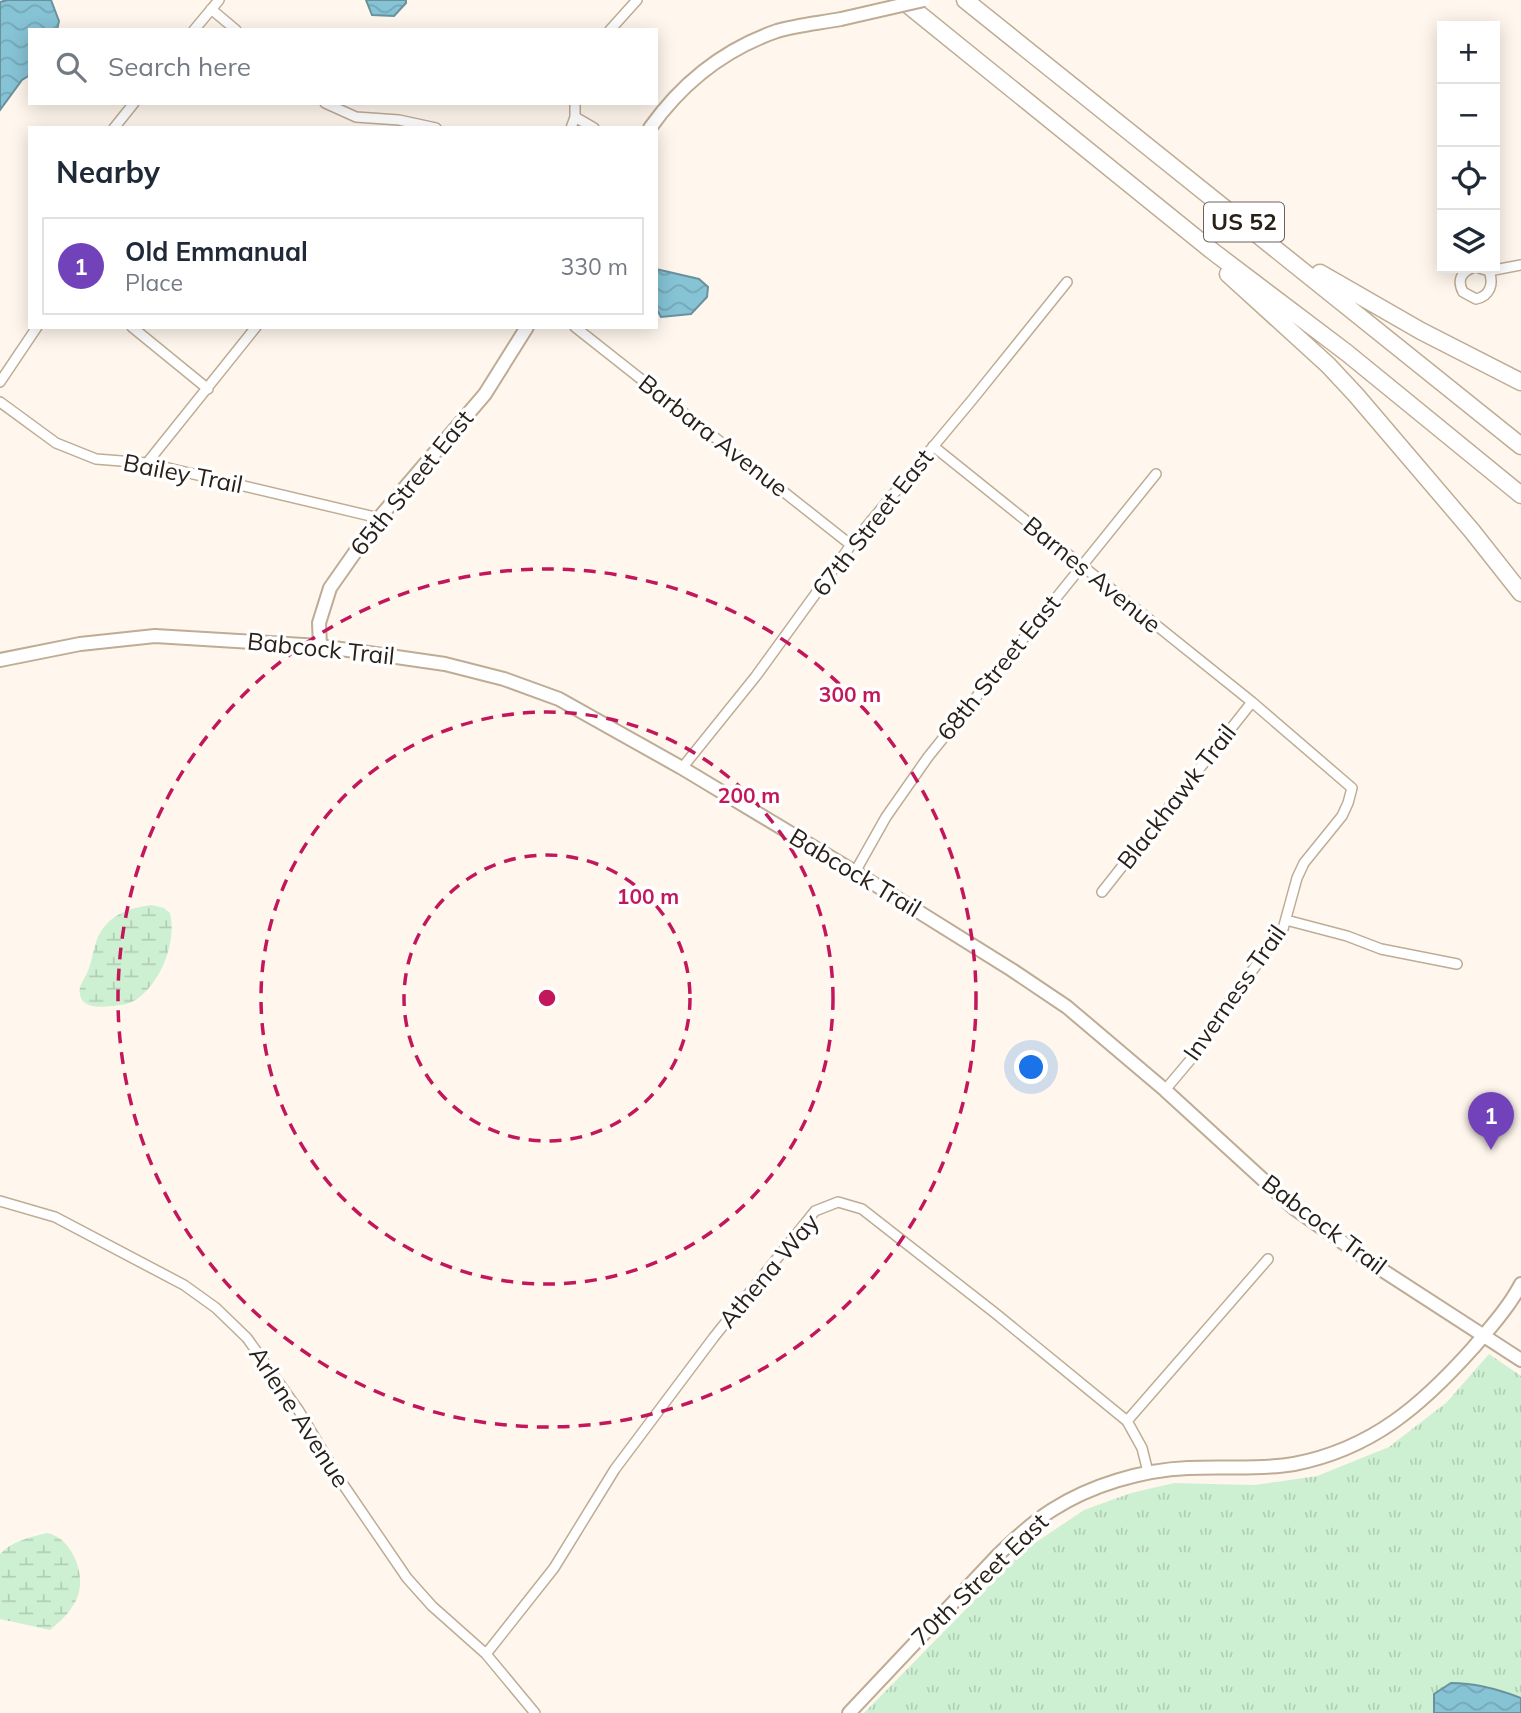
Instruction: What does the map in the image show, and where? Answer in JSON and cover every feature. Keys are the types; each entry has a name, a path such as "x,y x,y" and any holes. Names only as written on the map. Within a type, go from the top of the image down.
{"highway":[{"name":"US 52","path":"902,0 1211,250 1347,353 1521,495"},
{"name":"US 52","path":"965,0 1521,446"},
{"path":"1266,240 1410,325 1521,382"},
{"path":"1211,250 1223,270 1328,365 1356,395 1521,593"}],"street":[{"path":"196,28 219,0"},
{"path":"612,28 637,0"},
{"path":"651,126 664,107 701,72 741,46 779,31 924,0"},
{"path":"211,9 234,28"},
{"path":"116,126 132,105"},
{"path":"329,105 356,117 399,120 427,126"},
{"path":"572,126 575,105"},
{"path":"575,117 591,126"},
{"path":"1500,269 1521,265"},
{"path":"1464,273 1460,282 1463,292 1471,298 1481,298 1489,292 1489,273"},
{"name":"67th Street East","path":"682,768 756,676 850,545 1067,282"},
{"path":"0,382 36,329"},
{"path":"134,329 208,388"},
{"path":"147,463 254,329"},
{"name":"65th Street East","path":"320,646 319,623 330,588 379,518 485,394 526,329"},
{"name":"Barbara Avenue","path":"578,329 850,545"},
{"name":"Bailey Trail","path":"0,402 56,443 96,459 147,463 379,518"},
{"name":"Barnes Avenue","path":"933,446 1252,702"},
{"name":"68th Street East","path":"855,872 886,817 928,757 1156,474"},
{"name":"Babcock Trail","path":"0,660 80,644 155,636 320,646 445,663 504,679 559,699 682,768 855,872 1067,1007 1165,1090 1295,1209 1379,1268 1521,1360"},
{"name":"Blackhawk Trail","path":"1102,892 1252,702"},
{"name":"Inverness Trail","path":"1165,1090 1197,1052 1245,978 1275,942 1286,920 1297,878 1304,863 1342,816 1352,788 1252,702"},
{"path":"1286,920 1347,936 1381,949 1457,964"},
{"name":"Arlene Avenue","path":"0,1201 55,1217 184,1284 216,1308 247,1338 299,1410 340,1480 407,1578 432,1606 486,1654 536,1713"},
{"name":"Athena Way","path":"486,1654 554,1568 615,1469 714,1336 815,1211 834,1203 862,1209 1127,1421 1142,1447 1148,1472"},
{"path":"1127,1421 1268,1259"},
{"name":"70th Street East","path":"849,1713 1025,1529 1053,1509 1089,1492 1148,1472 1186,1468 1278,1466 1339,1451 1382,1430 1410,1411 1446,1379 1484,1335 1521,1284"}],"green space":[{"path":"152,905 164,908 170,913 172,924 169,948 160,972 146,992 128,1003 101,1007 87,1004 81,997 80,987 101,932 119,914"},
{"path":"1489,1354 1521,1376 1521,1713 864,1713 1023,1551 1084,1510 1131,1493 1174,1483 1255,1485 1317,1476 1389,1447 1447,1402"},
{"path":"47,1533 63,1541 78,1567 80,1586 73,1605 63,1619 50,1630 0,1619 0,1554 16,1543"}],"water":[{"path":"51,0 59,21 57,28 28,28 28,76 22,80 0,110 0,2"},
{"path":"366,0 406,0 406,3 394,16 372,15"},
{"path":"658,269 699,279 708,287 707,297 691,314 661,317 658,312"},
{"path":"1451,1683 1487,1687 1521,1698 1521,1713 1434,1713 1434,1694"}],"place":[{"name":"Old Emmanual","path":"1491,1150"}]}
